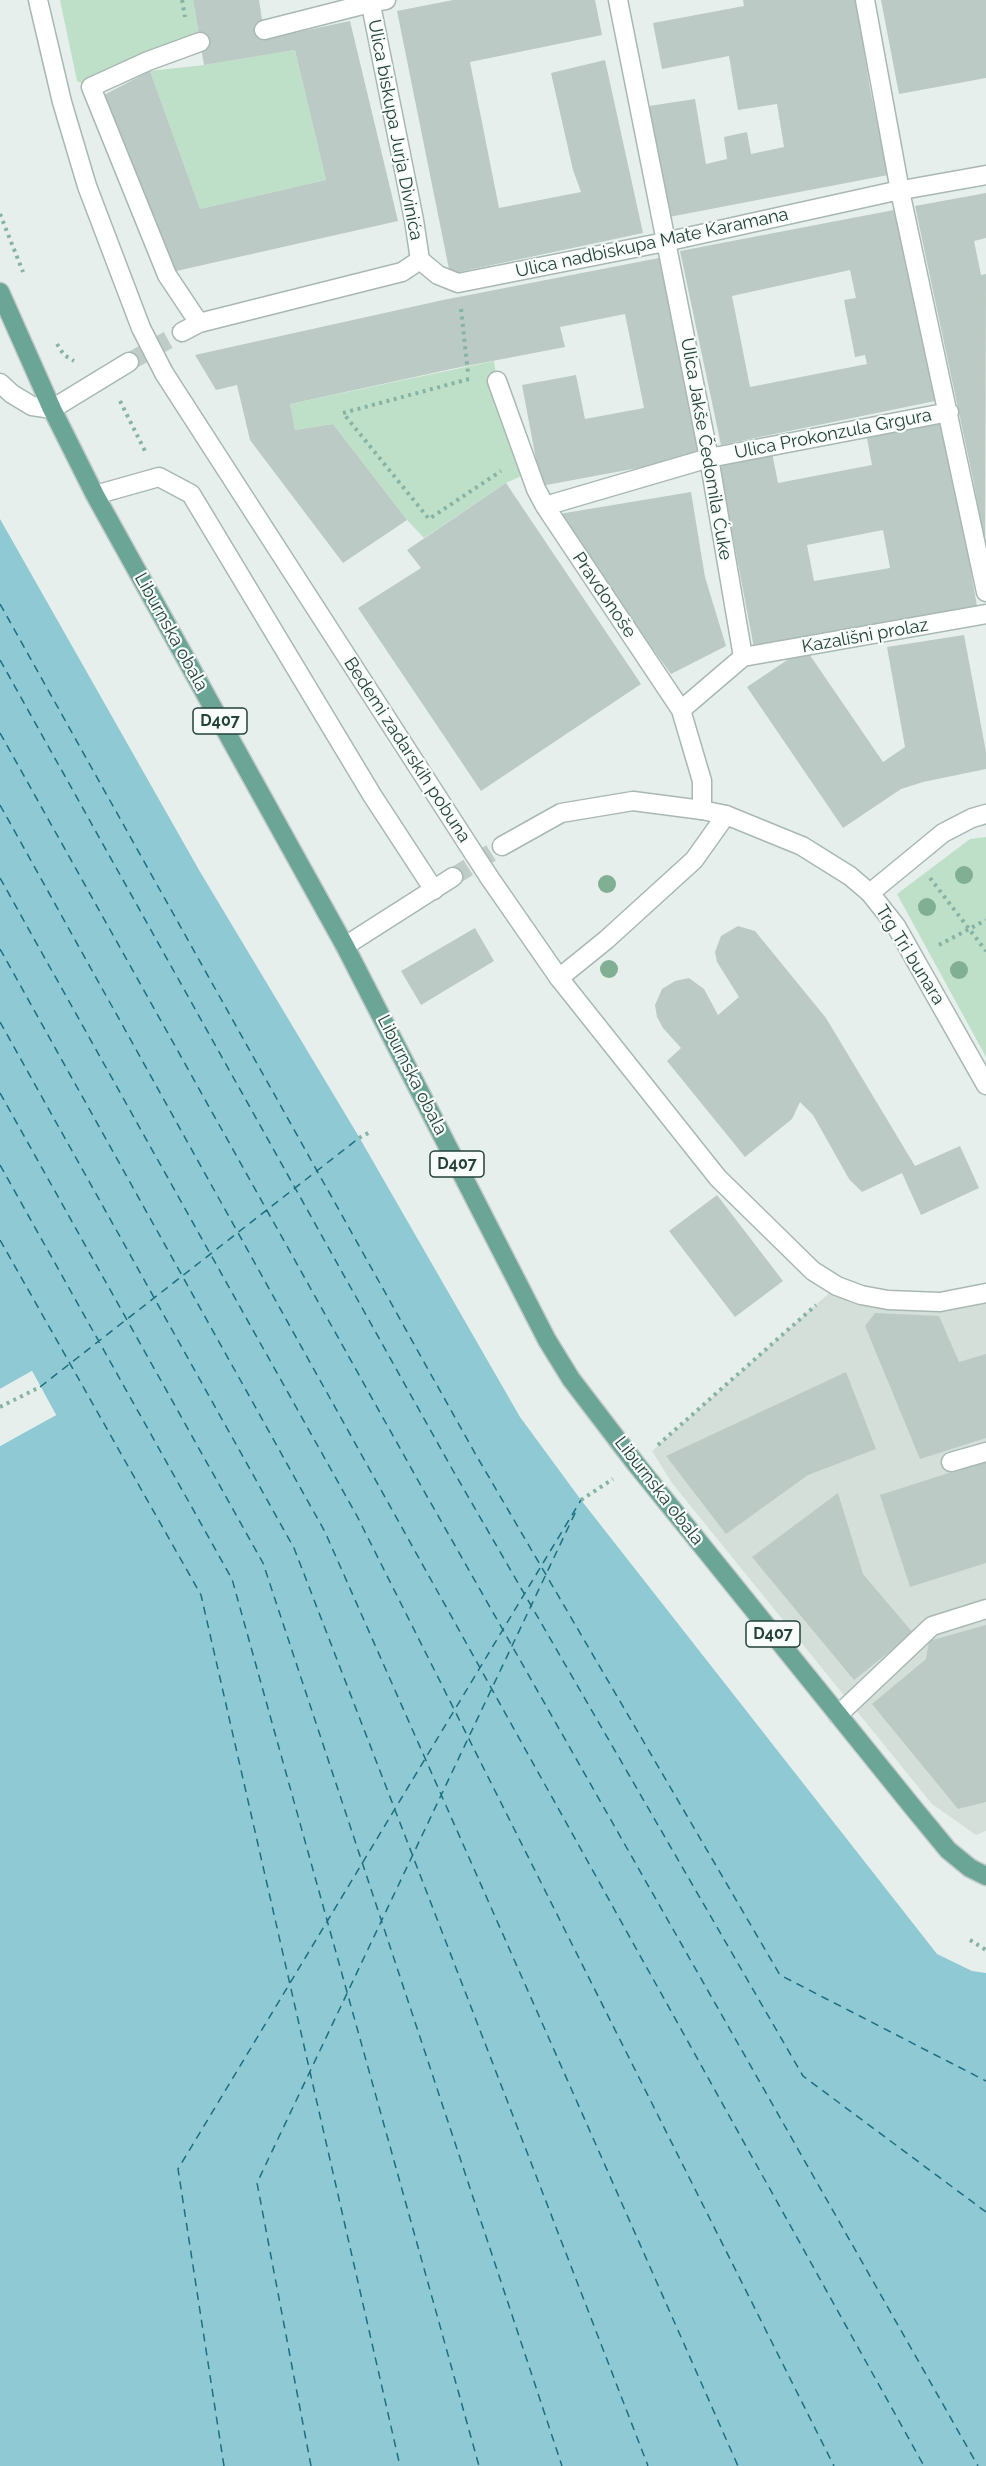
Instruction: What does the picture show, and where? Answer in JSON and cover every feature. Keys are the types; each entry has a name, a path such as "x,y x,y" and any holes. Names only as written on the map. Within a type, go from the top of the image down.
{"main road":[{"name":"Liburnska obala","path":"0,292 52,409 95,495 345,946 546,1340 636,1464 948,1850 970,1868 986,1876"}],"street":[{"name":"Bedemi zadarskih pobuna","path":"38,0 62,102 87,186 141,328 165,373 467,843 559,978 718,1178 813,1271 837,1286 861,1295 888,1300 940,1302 986,1293"},
{"name":"Ulica Jakše Čedomila Ćuke","path":"618,0 709,458 743,657"},
{"path":"865,0 884,100 898,197 949,412 986,592"},
{"path":"264,30 375,1"},
{"name":"Ulica biskupa Jurja Divinića","path":"375,1 420,260"},
{"path":"199,323 166,274 91,87 148,61 200,42"},
{"name":"Ulica nadbiskupa Mate Karamana","path":"420,260 438,275 458,283 898,197 986,175"},
{"path":"182,332 199,323 402,272 420,260"},
{"path":"0,383 12,394 32,406 52,409 129,362"},
{"name":"Pravdonoše","path":"497,381 533,480 545,506 681,710 702,781 702,810"},
{"name":"Ulica Prokonzula Grgura","path":"545,506 709,458 949,412"},
{"path":"95,495 159,477 191,494 372,795 434,890"},
{"name":"Kazališni prolaz","path":"743,657 986,614"},
{"path":"681,710 743,657"},
{"name":"Trg Tri bunara","path":"502,846 561,813 633,801 726,815 802,846 850,876 870,893 896,926 986,1085"},
{"path":"870,893 943,832 986,814"},
{"path":"559,978 606,940 694,861 726,815"},
{"path":"345,946 453,877"},
{"path":"951,1462 986,1452"},
{"path":"838,1715 932,1626 986,1609"}],"path":[{"path":"465,336 468,366"},
{"path":"468,379 343,413 429,519 507,467"},
{"path":"908,861 926,873 986,951"},
{"path":"915,960 986,920"},
{"path":"359,1137 372,1131"},
{"path":"652,1450 837,1286"},
{"path":"0,1407 40,1387"},
{"path":"970,1940 986,1950"}],"shaded area":[{"path":"837,1286 861,1295 986,1293 986,1831 976,1835 932,1804 672,1483 652,1451"}],"green space":[{"path":"60,0 193,0 200,42 91,87 77,81"},
{"path":"295,50 326,180 200,209 150,71 204,65"},
{"path":"494,361 497,381 530,472 506,483 424,538 407,520 333,424 295,430 290,404"},
{"path":"986,837 986,1057 897,894 970,839"}],"water":[{"path":"0,519 199,870 359,1137 520,1417 581,1500 937,1954 972,1971 986,1973 986,2466 0,2466 0,1446 56,1415 32,1371 0,1389"}],"pier":[{"path":"32,1371 56,1415 0,1446 0,1443 52,1414 31,1375 0,1392 0,1389"}],"building":[{"path":"193,0 259,0 265,39 350,21 398,221 172,272 156,221 100,97 150,71 200,209 326,180 295,50 204,65"},
{"path":"453,0 595,0 602,35 470,62 499,208 581,192 573,170 551,73 605,60 643,233 450,274 397,11"},
{"path":"743,0 856,0 870,89 888,175 669,217 649,106 695,99 706,164 727,159 724,137 747,132 751,154 784,147 777,104 738,110 729,56 662,69 653,23 744,6"},
{"path":"881,0 986,0 986,78 899,94"},
{"path":"986,193 986,238 974,241 981,275 986,274 985,544 915,206"},
{"path":"894,210 935,401 721,445 680,251","holes":["850,270 856,298 844,300 855,357 865,355 867,364 750,387 732,296"]},
{"path":"664,257 702,456 541,486 522,385 576,375 585,419 644,408 625,314 560,327 565,347 290,404 295,430 333,424 407,520 343,563 250,440 237,385 216,390 195,355 443,300"},
{"path":"945,420 978,612 754,648 719,463 772,453 778,483 872,465 866,433","holes":["883,530 890,568 814,581 807,545"]},
{"path":"506,483 641,684 481,791 358,608 421,568 407,550"},
{"path":"691,492 705,577 726,646 671,674 559,514"},
{"path":"964,635 986,752 986,769 901,789 843,828 747,687 805,648 883,762 905,747 887,647"},
{"path":"738,926 755,931 826,1018 915,1166 960,1146 979,1188 921,1215 902,1173 862,1192 849,1179 813,1115 800,1102 792,1119 745,1157 667,1061 681,1048 663,1028 657,1017 655,1005 662,989 675,981 689,978 704,989 718,1015 739,997 717,962 715,952 721,936"},
{"path":"475,928 494,961 421,1005 401,971"},
{"path":"717,1195 783,1281 735,1317 669,1231"},
{"path":"875,1313 939,1316 959,1362 986,1354 986,1438 920,1459 865,1326"},
{"path":"846,1372 876,1449 808,1475 726,1534 666,1456"},
{"path":"986,1461 986,1563 910,1587 880,1495"},
{"path":"838,1493 863,1574 913,1633 854,1680 752,1557"},
{"path":"986,1625 986,1802 958,1809 872,1704 926,1659 929,1641"}],"ferry route":[{"path":"0,604 476,1455 780,1975 986,2081"},
{"path":"0,660 451,1467 803,2076 986,2212"},
{"path":"0,733 420,1484 978,2466"},
{"path":"0,805 924,2466"},
{"path":"0,878 357,1516 834,2466"},
{"path":"0,949 325,1532 738,2466"},
{"path":"0,1022 294,1548 648,2466"},
{"path":"0,1093 263,1563 562,2466"},
{"path":"40,1387 359,1138"},
{"path":"0,1165 232,1579 479,2466"},
{"path":"0,1240 201,1595 400,2466"},
{"path":"224,2466 178,2169 581,1500"},
{"path":"311,2466 257,2183 577,1509"}],"tunnel":[{"path":"129,362 182,332"},
{"path":"453,877 502,846"}]}
